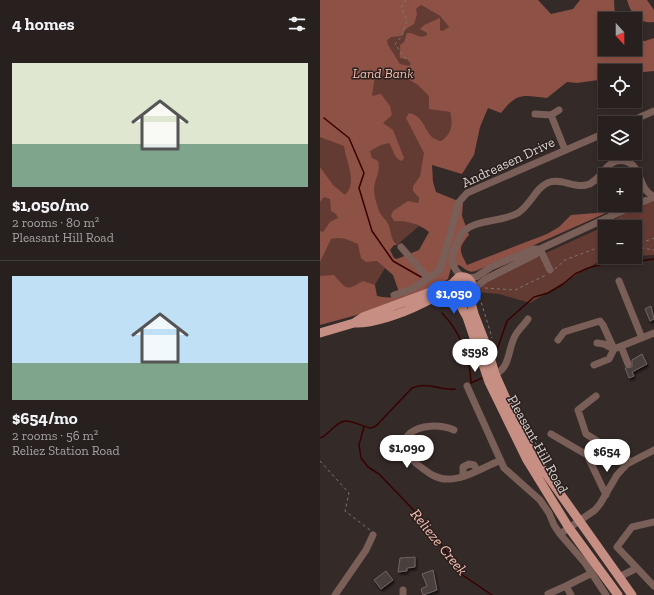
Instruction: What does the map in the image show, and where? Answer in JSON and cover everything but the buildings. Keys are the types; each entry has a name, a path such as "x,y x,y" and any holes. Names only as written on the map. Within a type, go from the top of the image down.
{"main road":[{"name":"Pleasant Hill Road","path":"618,595 569,528 527,460 489,382 458,285 472,284 475,290 476,307 495,374 532,454 632,595"},
{"path":"458,285 462,298 475,290"},
{"path":"354,323 363,324 420,304 446,299 458,285"},
{"path":"320,334 354,323 363,317 458,285"}],"street":[{"path":"536,114 551,115 559,110"},
{"path":"642,116 654,111"},
{"path":"551,115 565,150"},
{"name":"Andreasen Drive","path":"394,295 412,288 440,270 457,208 462,197 474,189 598,135"},
{"path":"620,212 540,249 533,249 491,267 458,285 452,261 454,250 460,236 473,226 503,219 519,212 528,204 544,184 551,181 588,185 595,180 608,165 619,160 627,161 635,167 646,191 654,197"},
{"path":"644,201 646,191"},
{"path":"644,201 654,197"},
{"path":"401,247 428,278"},
{"path":"540,249 550,270"},
{"path":"475,290 486,278 536,254 540,249"},
{"path":"619,281 642,338"},
{"path":"495,374 501,372 504,367 514,338 528,319"},
{"path":"558,340 564,332 600,321 614,349"},
{"path":"594,365 608,359 614,349 654,333"},
{"path":"596,343 604,344 614,349"},
{"path":"621,346 628,364"},
{"path":"467,386 499,460 518,482 540,500 560,534 592,573 606,595"},
{"path":"596,396 578,410 586,434 631,462"},
{"path":"454,430 438,426 414,431 405,440 405,452 413,462 434,477 448,480 477,470 499,460"},
{"path":"551,434 587,455 606,495"},
{"path":"560,534 595,510 606,495 617,475 631,462 654,450"},
{"path":"654,522 632,527 617,546 654,586"},
{"path":"335,595 366,550 373,535"},
{"path":"619,577 637,568"},
{"path":"548,594 592,573"},
{"path":"566,586 571,595"}],"path":[{"path":"406,0 401,7 407,20 402,36 395,44 407,61"},
{"path":"642,243 654,238"},
{"path":"642,247 654,250"},
{"path":"475,290 479,295 492,339"},
{"path":"533,439 544,459"},
{"path":"320,461 349,493 345,511 372,532 373,535"}],"green space":[{"name":"Land Bank","path":"421,5 440,16 449,27 447,30 438,110 450,112 451,128 448,135 442,141 435,140 429,134 420,176 413,186 413,191 419,198 418,203 408,202 398,221 409,222 419,226 397,245 392,238 382,265 385,268 373,288 342,289 320,277 320,15 416,9"},
{"path":"654,197 654,255 642,256 642,220 614,220 627,212 642,212 642,202"},
{"path":"598,229 598,262 530,303 499,294 477,292 478,289 493,277"}],"shaded area":[{"path":"320,0 538,0 551,14 573,9 580,0 614,0 615,12 598,12 598,56 642,56 642,41 654,38 654,71 642,72 642,64 598,64 598,80 577,83 567,82 547,98 521,96 512,101 501,113 488,108 480,127 474,155 462,174 432,165 433,182 436,192 463,203 462,216 469,235 461,246 461,252 467,265 547,234 559,227 571,215 608,212 478,270 466,270 459,265 451,268 448,279 444,282 364,313 320,325 320,276 334,275 344,286 347,287 363,281 375,285 377,296 394,297 400,295 393,275 377,261 366,262 361,258 358,244 351,241 342,238 331,239 320,262 320,231 323,232 330,222 338,218 336,214 331,211 330,199 324,197 320,202 320,167 333,185 345,195 349,190 351,178 344,146 320,137","holes":["421,5 440,16 449,27 443,31 440,30 440,18 424,25 420,29 427,33 427,35 422,37 407,33 404,42 400,45 400,58 407,59 411,64 409,66 400,64 388,45 387,40 391,37 401,36 406,29 414,24 417,14 416,9","379,71 386,71 394,78 403,76 418,85 429,96 429,109 450,112 451,120 451,128 445,138 441,141 431,136 423,123 415,115 409,113 406,118 424,153 420,176 413,186 413,191 419,198 418,203 408,201 393,211 391,216 394,221 413,224 422,227 429,232 419,250 397,259 394,258 390,250 394,245 397,245 392,238 388,224 380,213 376,201 374,189 379,165 378,161 372,158 370,151 381,145 389,143 397,158 402,161 404,158 393,130 383,123 392,115 390,106 381,94 372,96 375,75"]},
{"path":"627,0 647,0 654,10 654,22 642,21 642,12 632,12"}],"waterway":[{"path":"324,118 349,138 364,173 359,188 372,231 393,261 421,277"},
{"path":"497,350 507,321 534,297 548,293 563,284 575,274 588,268 623,259 640,261 654,259"},
{"path":"442,313 449,321 463,345 469,363 471,383 482,378"},
{"path":"320,438 339,423 346,421 371,428 376,426 412,388 423,385 444,389 455,389"},
{"name":"Relieze Creek","path":"364,427 359,445 361,458 368,467 379,474 427,524 461,574 492,595"}]}
